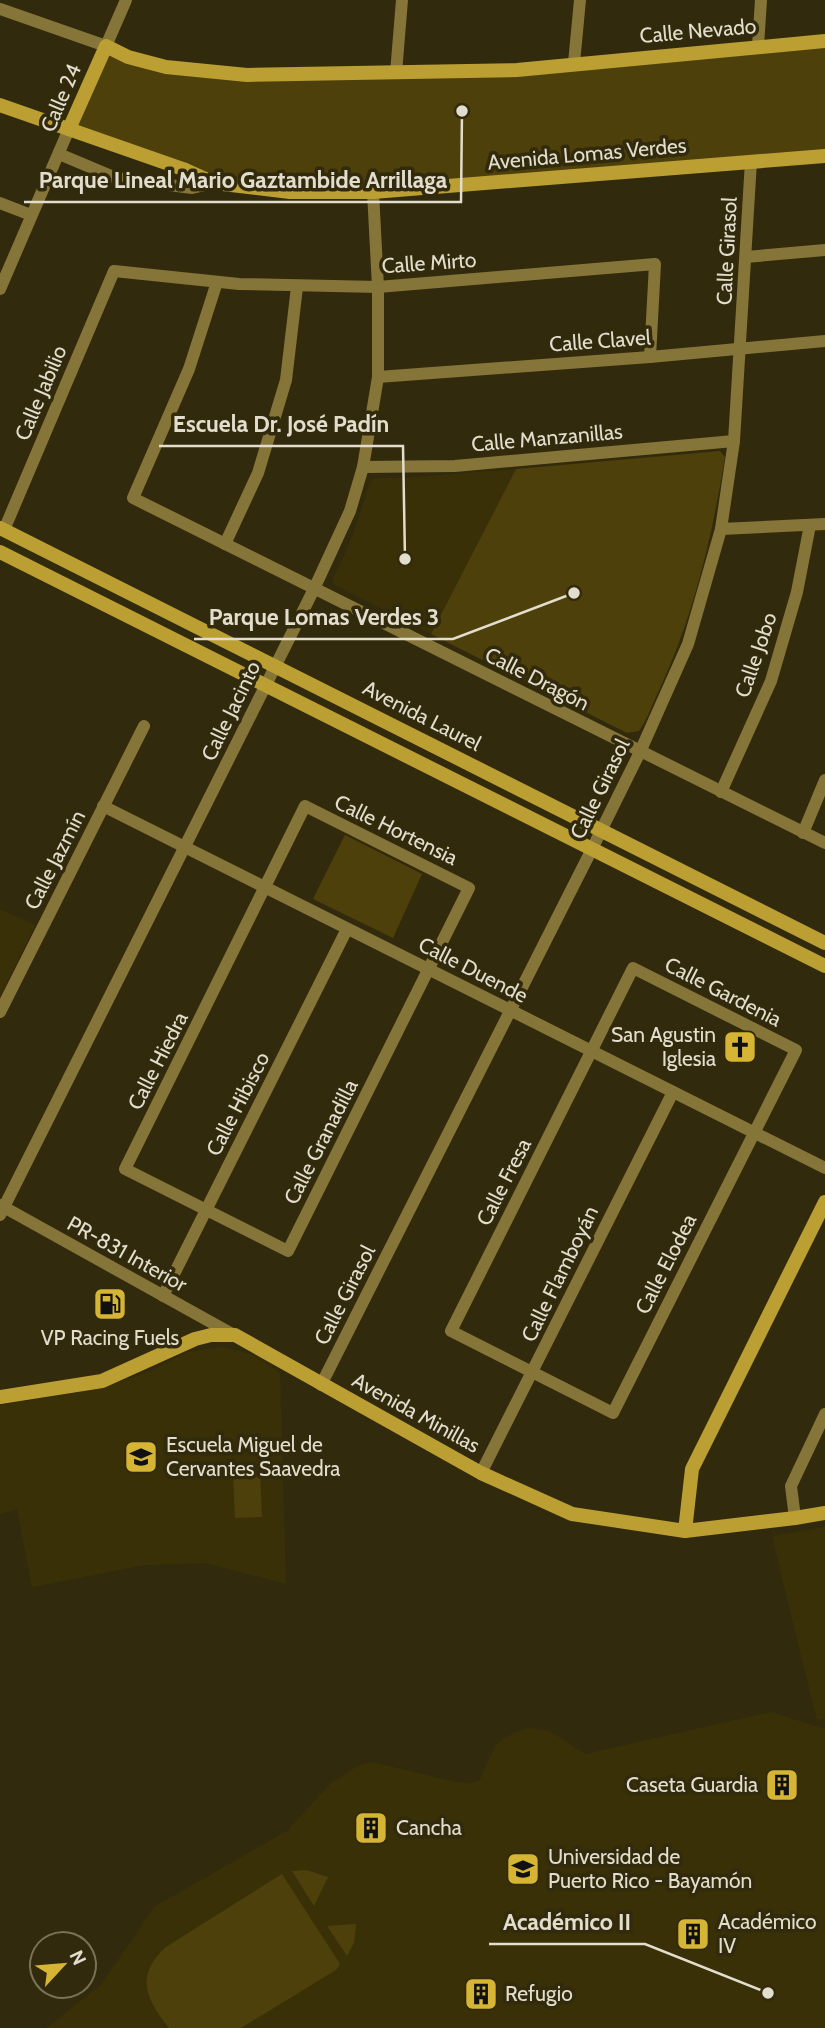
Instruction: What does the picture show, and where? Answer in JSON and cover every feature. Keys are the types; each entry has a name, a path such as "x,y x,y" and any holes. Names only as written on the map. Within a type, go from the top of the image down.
{"street":[{"name":"Calle 24","path":"0,289 126,0"},
{"path":"396,73 401,0"},
{"path":"574,63 580,0"},
{"path":"758,46 761,0"},
{"path":"0,9 106,46"},
{"name":"Calle Nevado","path":"106,46 128,57 166,67 247,75 517,69 825,41"},
{"name":"Avenida Lomas Verdes","path":"0,105 214,183 290,192 373,192 825,156"},
{"path":"59,154 116,178 192,188 214,183"},
{"name":"Calle Girasol","path":"321,1385 592,849 640,752 688,644 721,529 734,441 751,161"},
{"name":"Calle Jacinto","path":"1,1209 314,589 350,511 363,467 378,377 378,287 373,192"},
{"path":"0,204 31,215"},
{"path":"746,257 825,250"},
{"name":"Calle Mirto","path":"114,271 297,287 378,287 655,264 650,357"},
{"name":"Calle Jabilio","path":"2,529 114,271"},
{"name":"Calle Dragón","path":"217,282 189,369 133,498 825,843"},
{"path":"225,544 258,473 286,380 297,287"},
{"name":"Calle Clavel","path":"378,377 825,341"},
{"name":"Calle Manzanillas","path":"363,467 455,466 734,441"},
{"path":"721,529 825,524"},
{"name":"Calle Jobo","path":"721,792 771,681 797,592 810,525"},
{"name":"Avenida Laurel","path":"2,529 825,943"},
{"name":"Avenida Laurel","path":"0,552 825,966"},
{"name":"Calle Jazmín","path":"0,1012 144,726"},
{"path":"803,833 825,780"},
{"name":"Calle Duende","path":"103,806 825,1168"},
{"name":"Calle Hortensia","path":"266,888 305,806 469,888 429,970"},
{"name":"Calle Hiedra","path":"207,1209 125,1169 266,888"},
{"name":"Calle Hibisco","path":"163,1296 347,929"},
{"name":"Calle Gardenia","path":"591,1051 633,968 796,1050 754,1133"},
{"name":"Calle Granadilla","path":"207,1209 288,1251 429,970"},
{"name":"Calle Fresa","path":"532,1373 451,1331 591,1051"},
{"name":"Calle Flamboyán","path":"481,1472 673,1092"},
{"name":"Calle Elodea","path":"532,1373 613,1413 754,1133"},
{"path":"685,1531 692,1469 825,1202"},
{"name":"PR-831 Interior","path":"1,1209 235,1335"},
{"path":"0,1397 102,1381 195,1339 211,1335 235,1335"},
{"name":"Avenida Minillas","path":"235,1335 481,1472 572,1514 685,1531 825,1513"},
{"path":"795,1518 791,1486 825,1414"}],"shaded area":[{"path":"825,41 825,156 373,192 214,183 69,129 106,46 166,67 396,73"},
{"path":"720,451 725,457 720,487 692,604 672,660 639,731 627,733 431,634 516,469"},
{"path":"516,469 431,634 333,584 374,478"},
{"path":"345,835 422,874 393,938 313,899"},
{"path":"0,909 35,925 0,996"},
{"name":"Escuela Miguel de Cervantes Saavedra","path":"223,1347 254,1355 280,1373 286,1584 206,1563 145,1565 32,1587 17,1509 0,1514 0,1405 98,1389 151,1371 187,1352"},
{"path":"260,1473 262,1517 235,1518 233,1474"},
{"path":"825,1527 825,1718 817,1721 772,1536"},
{"name":"Universidad de Puerto Rico - Bayamón","path":"771,1712 825,1729 825,2028 46,2028 82,2000 98,2000 98,1987 154,1907 287,1831 331,1783 359,1765 373,1762 455,1782 470,1783 479,1781 500,1741 529,1728 550,1731 585,1754"},
{"path":"306,1870 328,1877 314,1906 292,1871"},
{"path":"282,1874 340,1964 336,1970 241,2028 169,2028 154,2007 147,1987 150,1967 156,1957 166,1947"},
{"path":"356,1924 354,1943 347,1956 327,1926"}],"place":[{"name":"Parque Lineal Mario Gaztambide Arrillaga","path":"462,111"},
{"name":"Escuela Dr. José Padín","path":"405,559"},
{"name":"Parque Lomas Verdes 3","path":"574,593"},
{"name":"San Agustin Iglesia","path":"740,1047"},
{"name":"VP Racing Fuels","path":"110,1304"},
{"name":"Escuela Miguel de Cervantes Saavedra","path":"141,1457"},
{"name":"Caseta Guardia","path":"782,1785"},
{"name":"Cancha","path":"371,1828"},
{"name":"Universidad de Puerto Rico - Bayamón","path":"523,1869"},
{"name":"Académico IV","path":"693,1934"},
{"name":"Académico II","path":"768,1993"},
{"name":"Refugio","path":"481,1994"}]}
